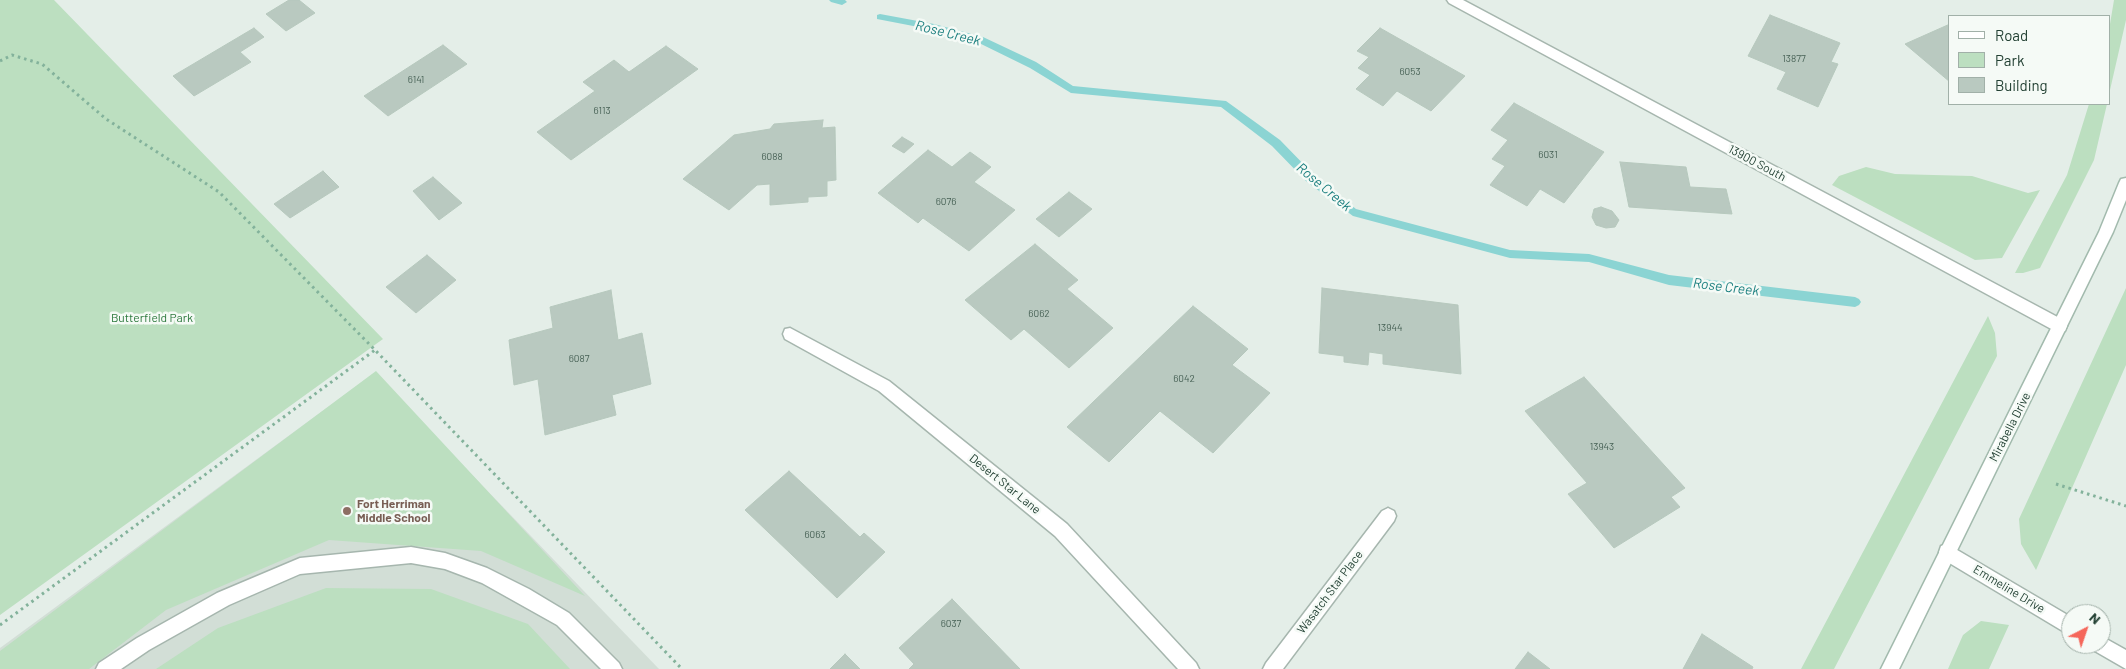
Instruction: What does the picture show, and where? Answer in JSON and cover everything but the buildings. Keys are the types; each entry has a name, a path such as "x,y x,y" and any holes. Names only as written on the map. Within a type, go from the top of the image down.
{"street":[{"name":"13900 South","path":"1453,0 2060,326"},
{"name":"Mirabella Drive","path":"1890,669 2106,232 2126,183"},
{"name":"Desert Star Lane","path":"790,334 884,386 1061,530 1190,669"},
{"name":"Wasatch Star Place","path":"1272,669 1388,516"},
{"name":"Emmeline Drive","path":"1947,552 2061,621"},
{"path":"105,669 143,644 222,599 300,566 410,555 445,561 478,573 523,594 563,619 613,669"},
{"path":"2111,651 2126,660"}],"path":[{"path":"0,61 12,55 42,64 106,119 219,192 375,350 682,669"},
{"path":"0,625 375,350"},
{"path":"2056,484 2126,506"}],"shaded area":[{"name":"Fort Herriman Middle School","path":"374,373 659,669 0,669 0,648"}],"green space":[{"name":"Butterfield Park","path":"0,0 54,0 383,339 0,615"},
{"path":"2114,0 2126,0 2126,20 2111,86 2111,18"},
{"path":"2089,105 2107,105 2094,160 2040,268 2023,273 2015,273 2067,175"},
{"path":"1866,167 1895,174 1972,176 2028,193 2040,190 2002,258 1975,260 1832,185 1839,176"},
{"path":"2126,288 2126,365 2036,570 2021,544 2019,519"},
{"path":"1988,316 1995,333 1997,356 1834,669 1801,669"},
{"path":"376,371 585,596 481,551 329,540 166,610 89,669 0,669 0,651"},
{"path":"326,588 431,589 528,624 570,669 156,669 218,628"},
{"path":"1981,621 2009,625 1989,669 1948,669 1963,635"}],"waterway":[{"name":"Rose Creek","path":"834,0 842,2"},
{"name":"Rose Creek","path":"880,17 934,27 980,39 1033,65 1071,89 1223,104 1276,143 1311,179 1353,212 1510,254 1589,258 1669,280 1855,302"}],"place":[{"name":"Fort Herriman Middle School","path":"347,511"}]}
